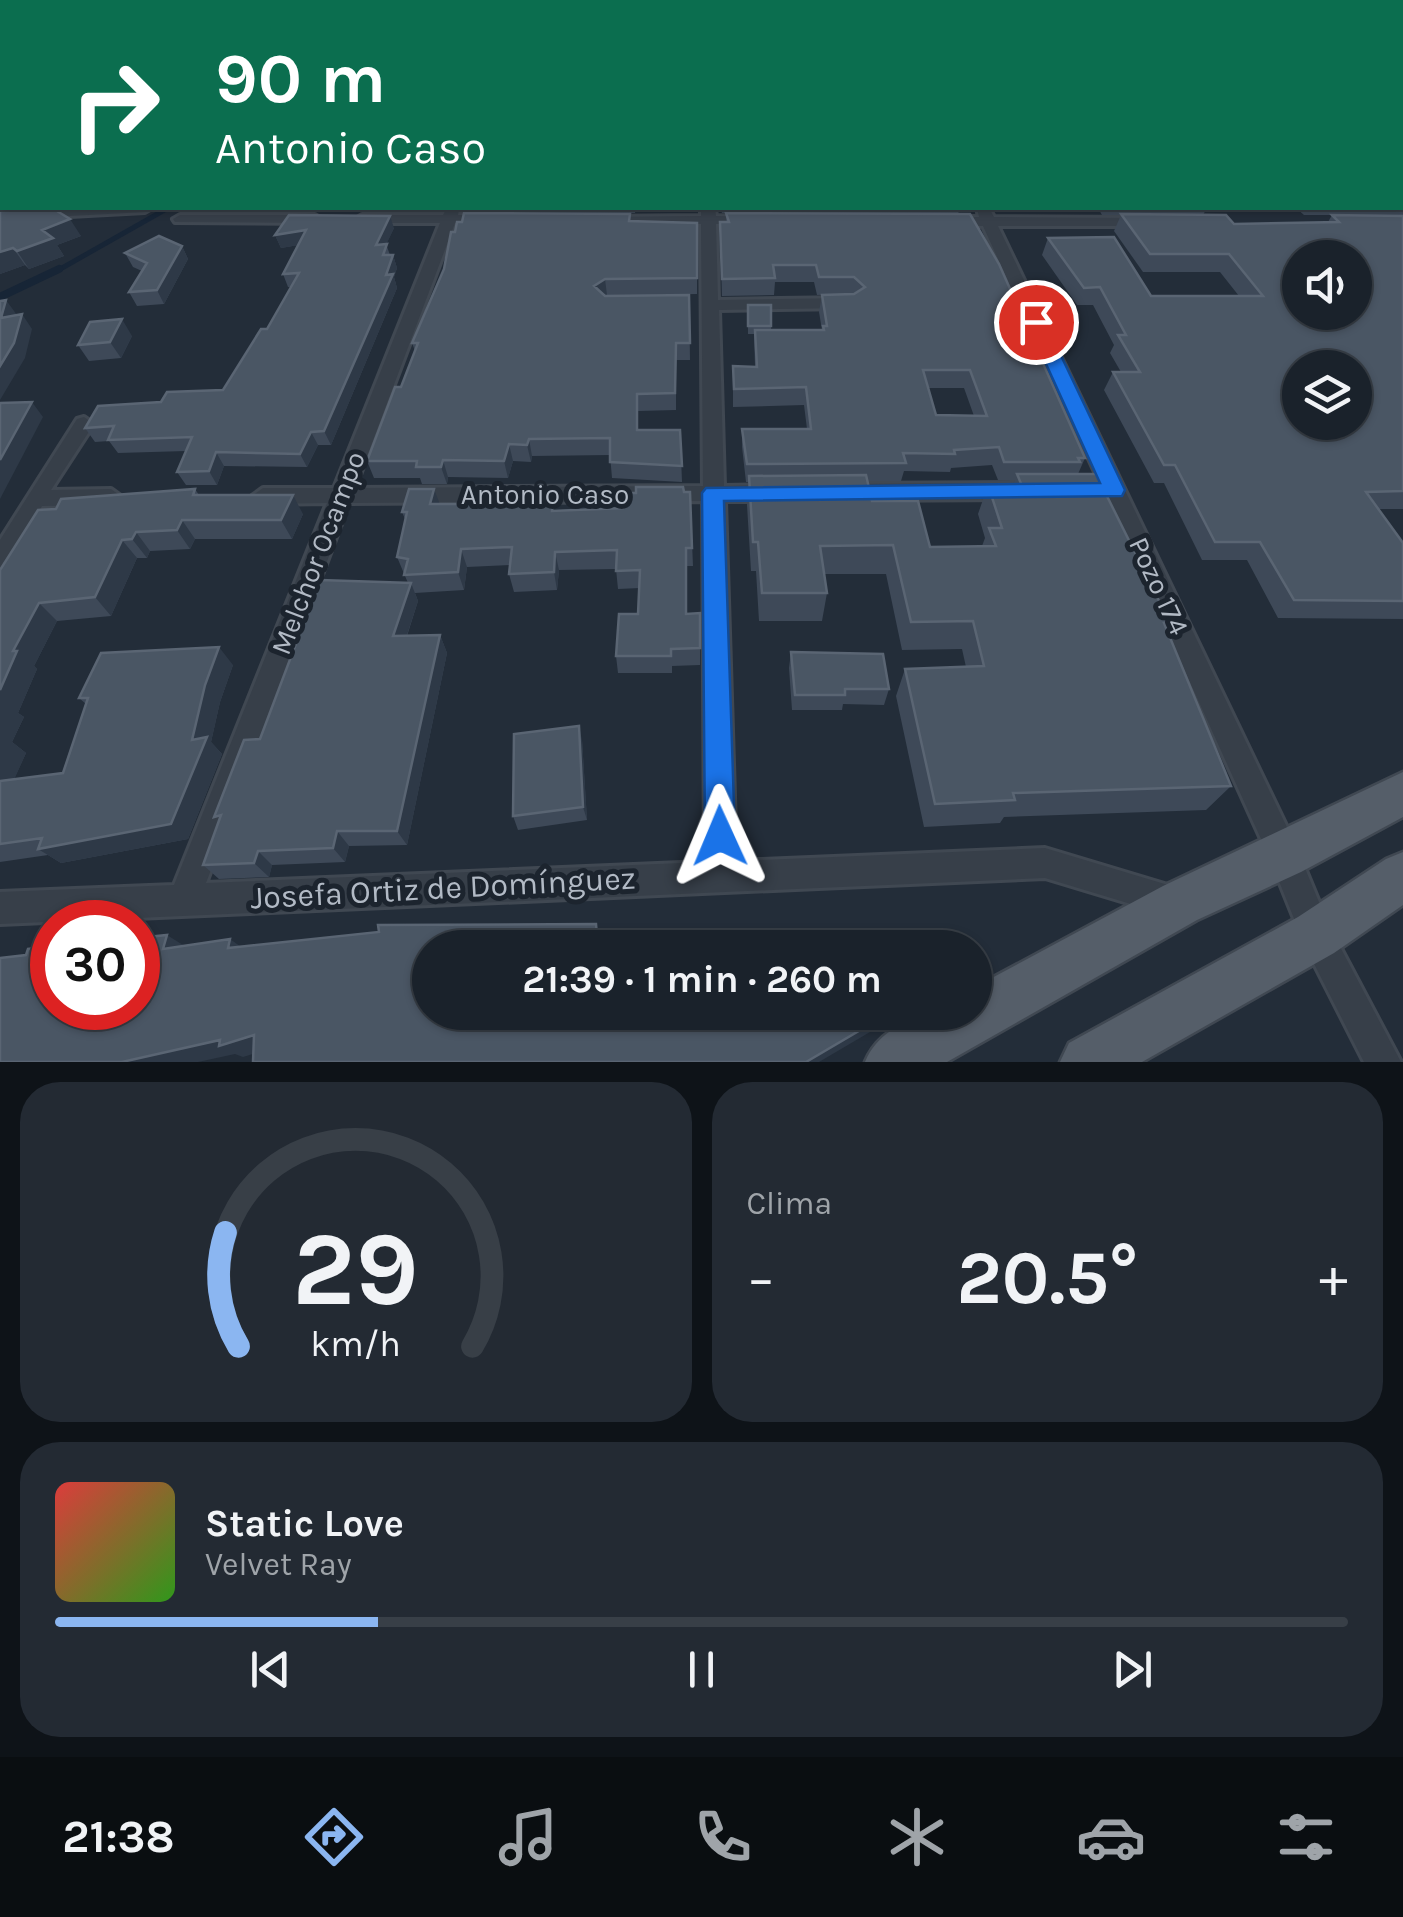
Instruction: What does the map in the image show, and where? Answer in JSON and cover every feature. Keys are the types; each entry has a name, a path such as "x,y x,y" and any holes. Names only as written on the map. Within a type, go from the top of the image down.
{"main road":[{"path":"894,1062 1180,903 1284,855 1403,792"},
{"path":"1088,1062 1316,935 1403,876"}],"street":[{"path":"49,213 106,210"},
{"path":"353,219 452,213 509,220"},
{"name":"Melchor Ocampo","path":"184,900 452,213"},
{"path":"708,214 704,303 713,493 721,874"},
{"path":"589,220 708,214 764,220"},
{"path":"932,220 986,214 1160,223"},
{"name":"Pozo 174","path":"986,214 1284,855 1316,935 1383,1062"},
{"path":"180,218 334,219"},
{"path":"704,303 851,303"},
{"path":"0,562 35,498 84,424"},
{"path":"828,492 1114,490"},
{"name":"Antonio Caso","path":"245,496 790,493"},
{"path":"35,498 130,497"},
{"name":"Josefa Ortiz de Domínguez","path":"0,908 721,874 1045,864 1180,903"}],"building":[{"path":"0,210 55,210 70,219 42,230 53,238 17,251 13,248 0,252"},
{"path":"464,213 630,214 629,221 697,223 697,278 605,279 594,286 605,296 689,295 690,343 676,343 675,393 637,394 637,430 680,430 682,466 610,462 610,438 529,439 527,445 509,444 504,461 443,460 441,467 416,467 417,461 367,461 395,387 401,387 418,343 412,343 444,269 451,232 455,232 457,222 462,222"},
{"path":"726,213 970,214 999,264 1085,458 1078,458 1080,462 1004,462 999,447 954,450 955,454 903,453 906,463 747,464 742,429 811,429 806,387 734,389 733,366 757,367 755,330 824,330 823,326 827,326 822,295 854,294 865,287 854,277 819,277 816,265 773,265 775,278 722,279 720,222 729,222","holes":["923,370 970,370 987,416 936,415"]},
{"path":"1121,214 1226,215 1234,224 1339,222 1332,215 1403,216 1403,491 1366,492 1403,543 1403,601 1294,600 1260,542 1215,542 1175,465 1164,465 1113,372 1140,372 1118,335 1126,335 1100,287 1084,288 1048,238 1114,237 1151,296 1263,296 1229,254 1150,254"},
{"path":"289,215 390,216 376,245 387,244 383,255 393,255 386,275 393,274 324,431 311,432 300,454 216,452 209,471 177,472 192,437 108,440 114,426 85,428 98,406 161,402 167,392 223,390 261,329 267,329 299,273 283,274 306,230 275,235"},
{"path":"159,236 182,246 157,290 129,292 147,263 125,253"},
{"path":"6,300 1,318 22,314 14,343 0,366 0,301"},
{"path":"748,305 771,305 771,326 748,326"},
{"path":"122,319 110,342 78,345 90,322"},
{"path":"32,402 0,460 0,403"},
{"path":"1017,474 1096,474 1170,623 1164,623 1231,786 1013,793 1015,800 935,804 905,669 984,666 973,621 911,622 893,545 820,546 827,593 762,593 758,542 753,542 749,476 866,475 872,501 918,501 930,547 996,546 989,528 1002,528 988,485 1022,486"},
{"path":"636,487 683,487 684,492 690,492 692,548 686,548 686,614 700,613 700,648 671,649 671,656 616,656 619,614 638,614 640,570 616,571 617,550 555,552 554,572 509,574 512,547 461,549 458,572 404,575 408,559 397,557 409,489 434,489 430,504 518,504 518,499 553,497 552,511 623,508 624,493 636,493"},
{"path":"195,489 193,495 293,495 281,520 182,520 177,530 136,532 132,539 122,540 95,597 39,603 13,651 17,651 0,690 0,570 38,510 56,509 61,499"},
{"path":"320,580 411,583 393,636 440,635 397,831 337,831 333,848 258,851 254,863 203,865 221,815 214,817 244,740 260,739"},
{"path":"219,647 192,740 207,737 171,824 38,849 42,838 0,844 0,781 63,773 88,698 79,698 101,653"},
{"path":"791,652 883,654 889,689 845,689 845,695 795,695"},
{"path":"579,726 583,807 513,816 514,734"},
{"path":"596,924 596,930 412,930 412,1030 860,1030 806,1062 253,1062 254,1035 219,1046 220,1040 122,1062 0,1062 0,958 26,955 30,949 30,1030 160,1030 160,936 167,935 163,949 230,939 228,948 379,932 378,925"}],"waterway":[{"path":"55,272 164,210"},
{"path":"0,297 59,269"}],"route":[{"path":"720,836 713,493 1114,490 1036,322"}]}
